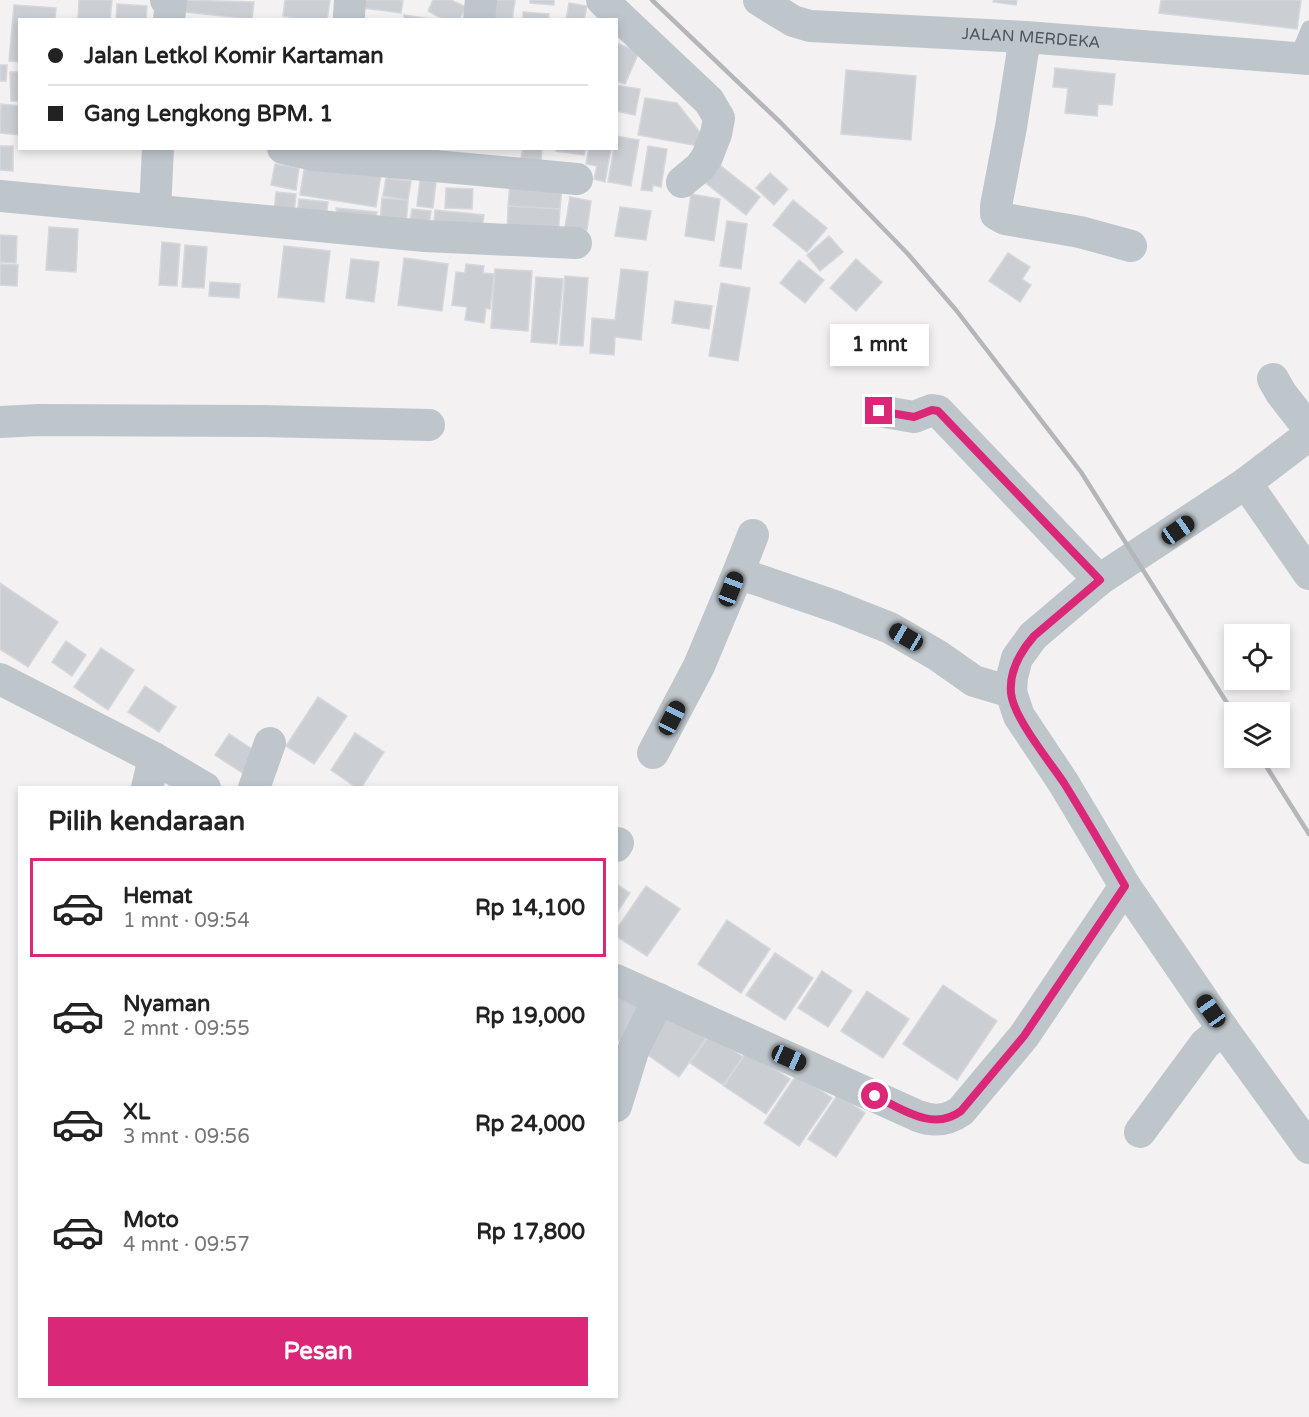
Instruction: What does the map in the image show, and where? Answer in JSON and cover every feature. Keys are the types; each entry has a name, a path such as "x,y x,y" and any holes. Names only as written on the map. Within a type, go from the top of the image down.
{"street":[{"path":"166,0 171,0 169,18"},
{"path":"479,18 481,0"},
{"path":"602,0 709,101 717,113 719,126 707,158 682,182"},
{"name":"JALAN MERDEKA","path":"759,0 793,21 810,26 1025,37 1302,59"},
{"path":"1025,37 996,214 1005,219 1080,232 1131,246"},
{"path":"155,210 158,150"},
{"path":"292,150 315,155 577,179"},
{"path":"0,196 425,236 576,243"},
{"path":"1273,379 1309,429"},
{"path":"879,411 914,417 932,410 938,411 1100,580"},
{"path":"0,422 240,420 429,425"},
{"path":"1309,435 1246,483 1100,580 1034,636 1027,643 1014,667 1011,692 1019,716 1069,791 1125,886 1223,1029 1309,1148"},
{"path":"1246,483 1309,574"},
{"path":"653,753 699,666 753,535"},
{"path":"738,573 890,628 937,655 974,681 1011,692"},
{"path":"0,679 151,773 198,786"},
{"path":"255,786 270,743"},
{"path":"618,981 927,1119 940,1120 950,1118 961,1111 1024,1036 1125,886"},
{"path":"618,1100 634,1048 659,999"},
{"path":"1140,1132 1206,1044 1223,1029"}],"lane":[{"path":"1302,59 1309,28"}],"building":[{"path":"79,0 112,0 110,18 78,18"},
{"path":"177,0 254,2 252,18 175,11"},
{"path":"285,0 330,0 327,18 283,16"},
{"path":"357,0 403,0 401,13 356,7"},
{"path":"433,0 451,0 466,7 460,18 440,18 428,11"},
{"path":"489,0 515,0 512,18 487,18"},
{"path":"530,0 554,0 554,5 530,3"},
{"path":"994,0 1017,0 1016,5 993,2"},
{"path":"1161,0 1301,0 1297,29 1159,13"},
{"path":"569,3 587,6 584,18 566,18"},
{"path":"117,4 147,6 146,18 116,18"},
{"path":"14,5 56,8 55,18 18,18 18,62 9,61"},
{"path":"523,12 549,14 548,18 523,18"},
{"path":"404,15 424,18 404,18"},
{"path":"618,44 639,52 625,84 618,82"},
{"path":"0,65 7,65 6,81 0,81"},
{"path":"1055,68 1115,74 1112,105 1098,104 1097,116 1065,113 1068,88 1053,87"},
{"path":"846,70 916,76 911,140 841,134"},
{"path":"10,72 18,72 18,101 11,101"},
{"path":"618,85 640,89 635,115 618,111"},
{"path":"645,98 677,103 703,136 698,146 638,135"},
{"path":"1,104 18,106 18,135 0,133"},
{"path":"618,136 639,140 631,186 608,182 614,150 618,150"},
{"path":"0,146 13,146 13,171 0,170"},
{"path":"648,146 667,149 661,187 653,185 652,191 641,190"},
{"path":"523,150 542,150 541,161 521,158"},
{"path":"556,150 585,150 584,155"},
{"path":"589,150 611,150 605,182 594,179 597,166 586,164"},
{"path":"716,162 760,197 746,215 702,180"},
{"path":"275,164 299,168 296,190 271,185"},
{"path":"305,164 381,175 376,207 300,195"},
{"path":"770,173 788,189 774,205 756,188"},
{"path":"386,178 411,181 408,200 383,196"},
{"path":"420,180 436,182 433,208 417,206"},
{"path":"510,182 562,187 560,209 508,206"},
{"path":"446,188 473,189 472,209 445,208"},
{"path":"276,192 296,194 293,223 273,221"},
{"path":"691,194 720,199 714,241 685,236"},
{"path":"570,197 591,201 587,230 565,227"},
{"path":"382,198 408,200 406,225 380,223"},
{"path":"299,199 328,202 326,219 297,216"},
{"path":"793,200 827,228 807,252 773,225"},
{"path":"508,206 560,209 558,237 507,234"},
{"path":"620,207 651,211 646,240 615,236"},
{"path":"336,208 377,212 374,226 340,224"},
{"path":"412,209 431,211 428,232 409,229"},
{"path":"435,210 484,215 481,234 433,234"},
{"path":"727,221 747,224 741,269 720,266"},
{"path":"49,227 78,229 76,272 46,270"},
{"path":"0,235 17,236 16,263 0,262"},
{"path":"829,236 843,252 820,271 807,255"},
{"path":"162,242 180,244 177,286 159,285"},
{"path":"185,245 207,247 204,288 182,287"},
{"path":"284,246 330,251 324,302 278,297"},
{"path":"1008,253 1030,267 1022,279 1031,285 1020,302 989,281"},
{"path":"404,258 448,264 442,311 398,305"},
{"path":"351,259 379,262 374,302 346,298"},
{"path":"856,259 882,282 856,311 830,288"},
{"path":"799,260 824,280 805,303 780,283"},
{"path":"0,264 18,265 17,286 0,285"},
{"path":"466,264 484,266 483,273 494,274 490,309 486,308 484,323 465,320 467,307 452,305 456,272 465,273"},
{"path":"495,269 532,271 528,331 491,328"},
{"path":"621,269 648,272 641,340 615,337 614,355 590,353 592,318 615,320"},
{"path":"565,276 588,278 583,346 560,345"},
{"path":"536,277 563,279 557,344 531,342"},
{"path":"210,282 240,284 239,298 209,296"},
{"path":"721,283 750,288 738,361 709,356"},
{"path":"675,301 712,306 709,329 672,323"},
{"path":"0,583 58,622 28,667 0,649"},
{"path":"66,641 86,655 72,676 52,662"},
{"path":"101,648 134,670 108,710 74,687"},
{"path":"145,686 176,707 159,732 128,712"},
{"path":"318,697 347,716 314,764 286,746"},
{"path":"355,733 384,752 362,786 354,786 331,770"},
{"path":"229,734 258,753 244,774 215,755"},
{"path":"618,885 630,893 618,911"},
{"path":"646,886 680,909 647,956 618,937 618,927"},
{"path":"727,920 770,949 741,993 698,964"},
{"path":"775,953 813,978 785,1020 746,995"},
{"path":"822,971 852,991 828,1027 798,1008"},
{"path":"943,985 997,1021 957,1080 903,1044"},
{"path":"867,991 909,1019 883,1058 841,1031"},
{"path":"618,993 649,1014 627,1046 618,1040"},
{"path":"668,1013 706,1038 679,1077 645,1053"},
{"path":"710,1035 743,1057 723,1085 690,1063"},
{"path":"747,1051 790,1079 766,1114 724,1086"},
{"path":"797,1074 832,1098 799,1146 764,1123"},
{"path":"838,1094 865,1113 836,1157 808,1139"}],"railway":[{"path":"652,0 781,123 908,254 956,310 1081,472 1226,702"},
{"path":"1267,768 1309,834"}],"route":[{"path":"875,1096 927,1119 950,1118 961,1111 1024,1036 1125,886 1063,782 1019,716 1011,692 1014,667 1027,643 1100,580 938,411 932,410 914,417 879,411"}]}
